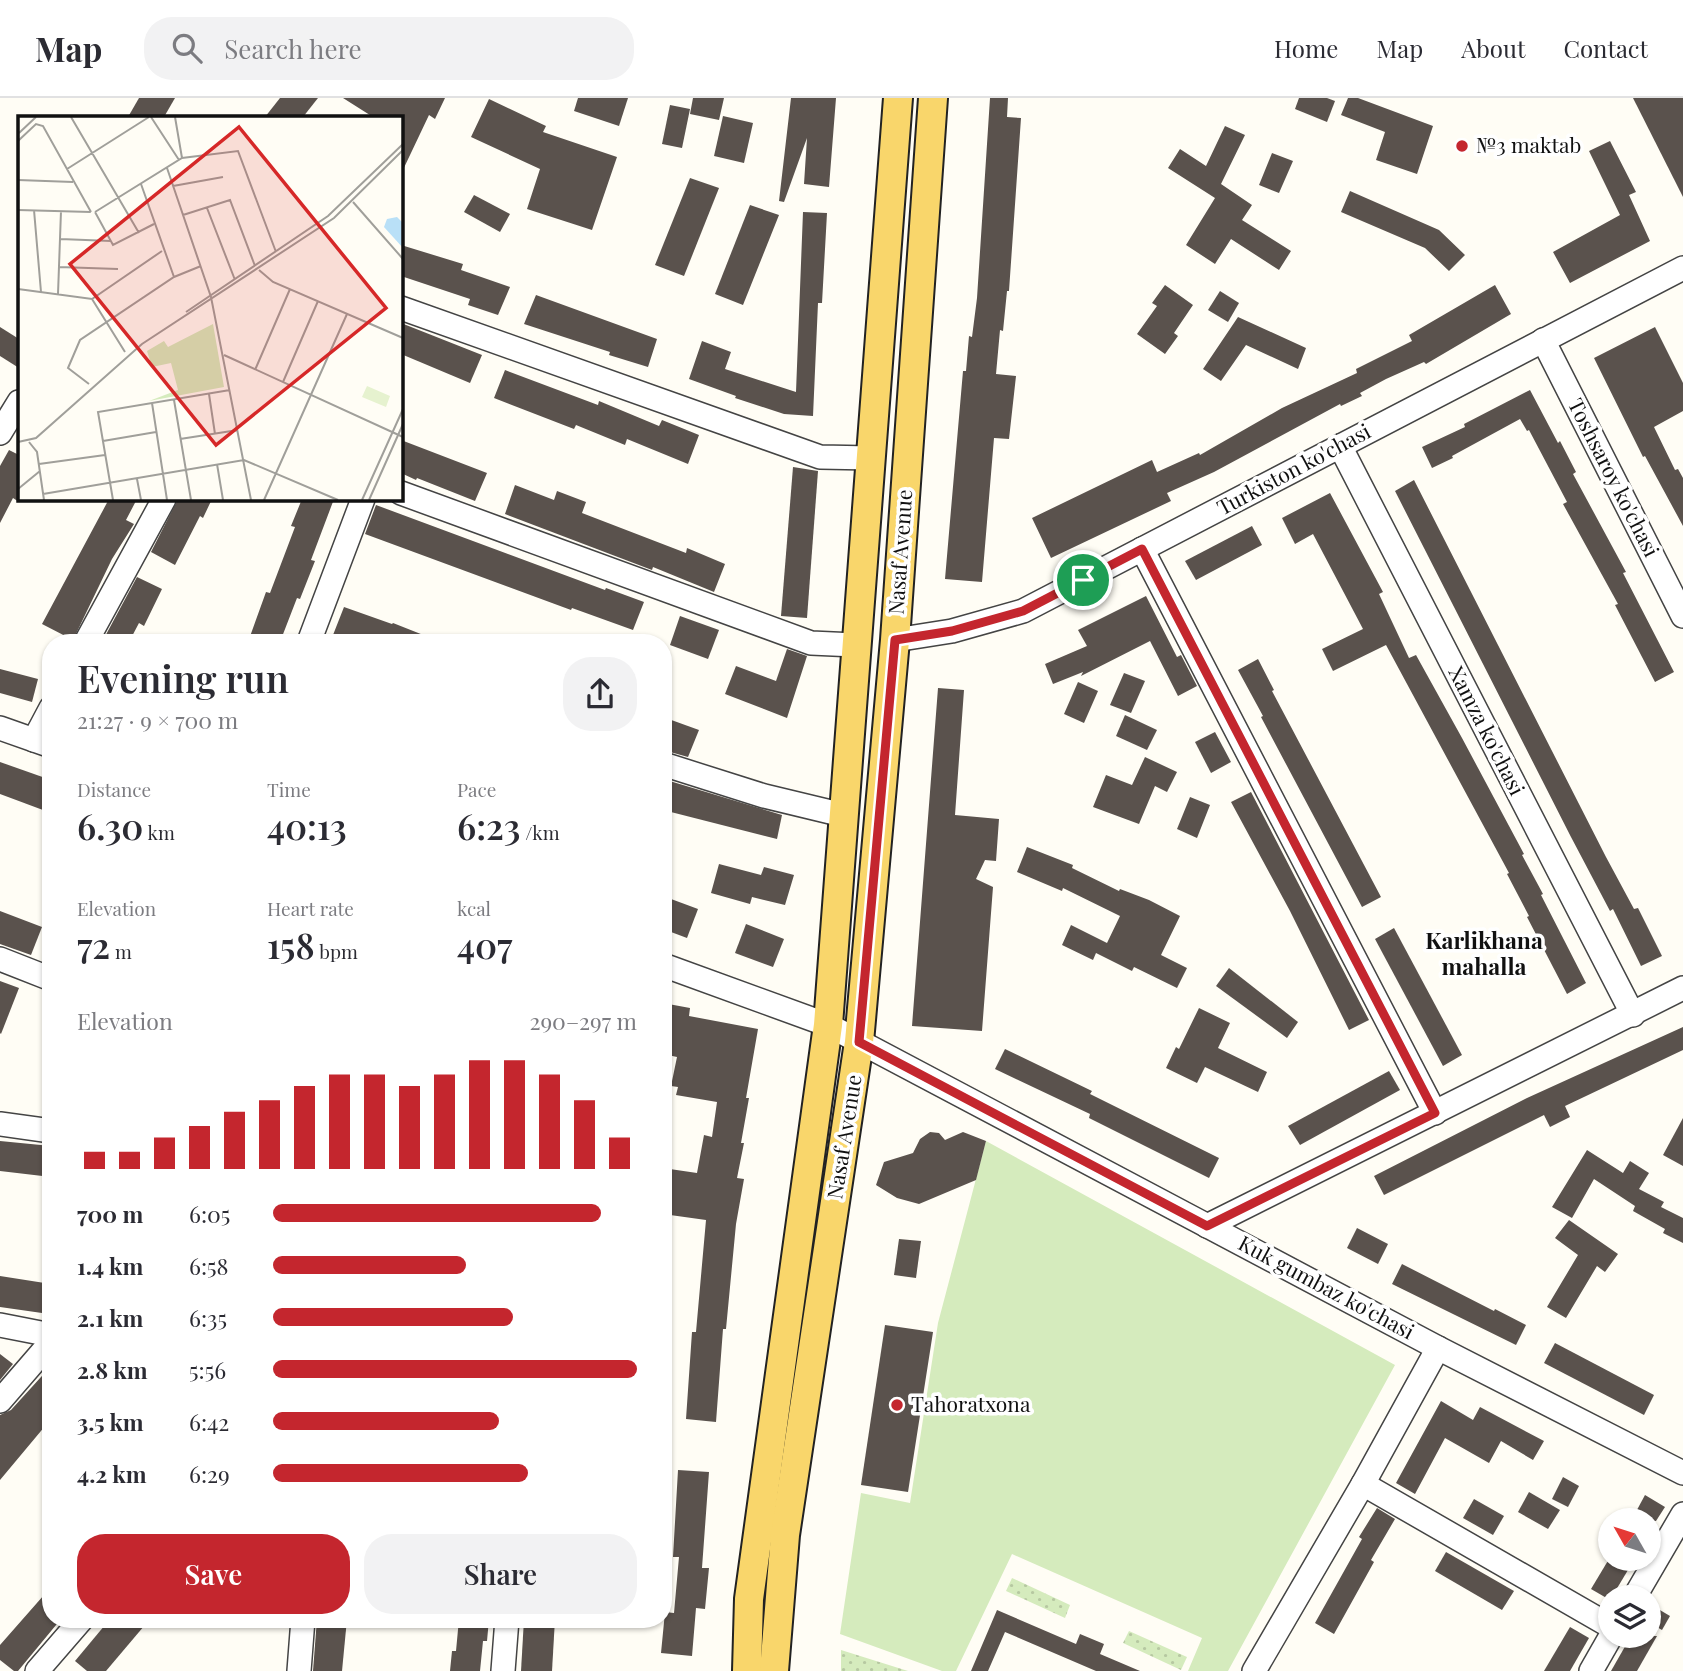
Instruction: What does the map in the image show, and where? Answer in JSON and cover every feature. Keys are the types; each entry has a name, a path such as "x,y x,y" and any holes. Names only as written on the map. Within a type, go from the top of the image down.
{"main road":[{"name":"Nasaf Avenue","path":"747,1671 749,1599 828,1026 898,98"},
{"name":"Nasaf Avenue","path":"774,1671 785,1535 859,1042 895,640 933,98"}],"street":[{"name":"Turkiston ko'chasi","path":"895,640 952,631 1023,611 1683,268"},
{"path":"402,308 820,457 872,458"},
{"name":"Toshsaroy ko'chasi","path":"1544,340 1683,616"},
{"path":"0,433 18,404"},
{"name":"Xamza ko'chasi","path":"1339,446 1633,1015"},
{"path":"402,493 811,643 855,645"},
{"path":"90,634 163,500"},
{"path":"312,634 363,500"},
{"path":"1142,549 1435,1113"},
{"path":"0,728 42,743"},
{"path":"672,767 764,796 843,815"},
{"path":"0,959 42,975"},
{"name":"Kuk gumbaz ko'chasi","path":"672,968 828,1026 1438,1348 1683,1473"},
{"path":"1207,1226 1683,988"},
{"path":"0,1124 42,1130"},
{"path":"0,1325 42,1333"},
{"path":"1254,1671 1363,1484 1438,1348"},
{"path":"0,1401 42,1352"},
{"path":"1363,1484 1598,1619"},
{"path":"1642,1585 1683,1514"},
{"path":"37,1671 74,1628"},
{"path":"299,1671 302,1628"},
{"path":"503,1671 506,1628"},
{"path":"1591,1671 1604,1648"}],"green space":[{"path":"986,1141 1395,1365 1228,1671 1188,1671 1202,1638 1012,1554 956,1671 942,1671 840,1634 861,1493 910,1503 938,1323"},
{"path":"1012,1578 1070,1605 1065,1618 1006,1591"},
{"path":"1129,1631 1187,1657 1181,1670 1123,1643"},
{"path":"841,1650 908,1671 841,1671"}],"building":[{"path":"139,98 175,98 165,116 129,116"},
{"path":"280,98 318,98 304,116 266,116"},
{"path":"343,98 445,98 435,119 429,115 402,172 402,116 371,116"},
{"path":"578,98 628,98 619,126 574,111"},
{"path":"693,98 724,98 719,120 690,114"},
{"path":"791,98 836,98 829,187 804,184 807,138 784,202 779,201"},
{"path":"990,98 1008,98 1007,117 1021,118 1009,291 1003,331 1000,330 996,374 1016,376 1009,439 994,438 982,582 945,579 963,371 966,371 969,336 972,337 977,298"},
{"path":"1299,98 1327,98 1335,101 1327,122 1295,109"},
{"path":"1348,98 1358,98 1433,126 1417,174 1376,160 1385,132 1341,115"},
{"path":"1633,98 1683,98 1683,197"},
{"path":"489,99 546,126 543,132 617,157 592,230 527,209 540,169 471,137"},
{"path":"670,105 690,109 682,148 662,144"},
{"path":"723,116 753,123 744,163 714,156"},
{"path":"1225,126 1245,135 1221,184 1252,205 1242,220 1291,251 1279,270 1231,239 1215,264 1186,245 1215,198 1168,168 1180,149 1206,166"},
{"path":"1610,141 1636,192 1629,195 1650,241 1570,283 1553,252 1620,215 1589,151"},
{"path":"1272,153 1293,161 1279,193 1259,185"},
{"path":"690,178 719,188 684,276 655,265"},
{"path":"1350,191 1439,230 1465,255 1449,271 1425,248 1341,212"},
{"path":"474,195 510,214 500,232 464,212"},
{"path":"750,205 779,215 743,305 715,294"},
{"path":"803,212 827,213 822,303 818,303 813,416 784,414 689,379 702,341 731,352 725,369 796,392"},
{"path":"402,245 463,264 461,270 510,287 498,315 468,305 470,299 402,276"},
{"path":"1165,285 1193,305 1174,333 1178,336 1165,354 1137,334 1157,306 1152,303"},
{"path":"1495,285 1511,314 1426,364 1424,362 1386,379 1360,393 1362,396 1341,406 1340,404 1214,472 1167,493 1171,501 1051,558 1032,518 1152,460 1157,472 1199,453 1200,455 1282,408 1357,373 1356,369 1412,341 1409,335"},
{"path":"1220,291 1239,303 1228,322 1208,310"},
{"path":"536,295 657,339 648,367 524,324"},
{"path":"1238,317 1306,348 1298,369 1246,345 1221,381 1203,369"},
{"path":"402,323 482,355 470,383 402,354"},
{"path":"0,327 18,338 18,367 0,356"},
{"path":"1655,327 1683,383 1683,411 1654,427 1675,470 1678,469 1683,478 1683,526 1645,456 1643,457 1594,358"},
{"path":"505,370 598,405 599,401 659,426 662,420 699,435 688,464 627,439 625,445 576,425 574,429 494,398"},
{"path":"1530,390 1576,472 1573,474 1626,572 1623,573 1674,672 1655,682 1615,605 1618,604 1563,504 1567,502 1529,430 1527,431 1520,419 1432,468 1422,447 1465,427 1464,424"},
{"path":"402,440 487,473 475,501 417,478 416,480 402,473"},
{"path":"9,450 18,454 19,502 13,498 0,523 0,466"},
{"path":"793,467 818,471 807,618 781,616"},
{"path":"1414,480 1606,857 1634,909 1638,908 1662,956 1641,966 1613,909 1610,911 1571,837 1395,491"},
{"path":"515,485 554,500 557,491 586,502 582,513 686,553 687,548 725,564 714,592 505,514"},
{"path":"1330,493 1383,592 1379,594 1409,658 1416,655 1462,738 1524,854 1522,855 1543,894 1541,895 1586,983 1567,994 1527,917 1529,916 1507,874 1509,873 1386,645 1333,671 1322,649 1363,629 1313,534 1295,544 1282,518"},
{"path":"108,500 136,500 126,520 134,524 112,559 76,634 61,634 42,624"},
{"path":"177,500 212,500 203,518 200,516 175,565 151,552"},
{"path":"302,500 334,500 311,560 315,561 283,634 251,634 295,527 291,526"},
{"path":"376,505 644,602 633,630 365,534"},
{"path":"1252,526 1262,545 1196,580 1185,561"},
{"path":"137,577 162,589 144,626 139,623 133,634 106,634"},
{"path":"1146,596 1177,657 1181,655 1197,686 1178,696 1150,641 1081,676 1083,672 1053,684 1045,664 1087,646 1078,630"},
{"path":"344,607 421,634 333,634"},
{"path":"680,616 719,630 708,659 672,646"},
{"path":"787,649 807,656 787,718 725,694 736,666 776,681"},
{"path":"1258,659 1274,690 1272,691 1381,897 1362,907 1238,670"},
{"path":"0,669 38,679 32,702 0,693"},
{"path":"1124,673 1145,681 1131,713 1110,705"},
{"path":"1078,682 1098,691 1084,723 1064,714"},
{"path":"938,688 964,690 955,815 999,819 996,861 985,860 976,879 993,887 982,1031 912,1026"},
{"path":"1125,715 1157,730 1147,750 1116,736"},
{"path":"672,720 699,730 688,757 672,753"},
{"path":"1215,732 1231,762 1211,773 1195,742"},
{"path":"1145,757 1177,772 1167,792 1155,786 1139,824 1093,807 1106,775 1132,785"},
{"path":"0,762 42,777 42,810 0,794"},
{"path":"672,782 782,815 777,839 672,812"},
{"path":"1251,792 1369,1020 1349,1030 1290,911 1231,802"},
{"path":"1190,797 1210,805 1197,838 1177,829"},
{"path":"1027,847 1073,865 1072,868 1119,891 1120,889 1149,900 1180,916 1161,955 1187,968 1177,988 1134,967 1132,971 1096,953 1093,960 1062,945 1071,925 1107,943 1120,916 1063,888 1062,891 1017,872"},
{"path":"719,864 761,875 764,867 794,875 785,905 752,897 750,904 711,893"},
{"path":"672,899 698,909 687,938 672,932"},
{"path":"0,911 42,927 31,955 0,944"},
{"path":"746,924 784,939 773,967 735,953"},
{"path":"1394,928 1462,1055 1443,1066 1375,939"},
{"path":"1229,968 1298,1022 1287,1038 1216,986"},
{"path":"0,981 19,988 1,1034 0,1033"},
{"path":"672,1005 690,1008 689,1016 758,1029 746,1098 749,1098 741,1143 744,1143 737,1178 744,1179 736,1224 726,1329 723,1329 716,1422 686,1419 692,1332 696,1332 706,1220 672,1215 672,1169 697,1173 704,1135 712,1137 717,1102 676,1095 678,1087 672,1086 672,1081 677,1057 672,1056"},
{"path":"1199,1008 1230,1023 1218,1048 1267,1072 1258,1092 1205,1067 1197,1083 1166,1068 1176,1047 1179,1049"},
{"path":"1683,1027 1683,1050 1565,1106 1570,1117 1550,1127 1544,1115 1384,1195 1374,1176 1527,1098"},
{"path":"1005,1049 1219,1158 1209,1178 1089,1118 1090,1114 995,1069"},
{"path":"1389,1071 1400,1090 1300,1145 1288,1126"},
{"path":"1683,1118 1683,1166 1663,1155"},
{"path":"930,1132 939,1133 945,1140 963,1132 986,1141 976,1180 919,1204 897,1198 876,1185 884,1162 913,1153 920,1139"},
{"path":"0,1141 42,1145 42,1176 0,1171"},
{"path":"1587,1150 1623,1173 1630,1161 1649,1173 1639,1189 1664,1202 1661,1207 1683,1218 1683,1243 1663,1233 1665,1229 1633,1211 1635,1206 1594,1179 1572,1218 1552,1207"},
{"path":"1569,1220 1618,1254 1605,1272 1597,1266 1566,1318 1547,1307 1578,1255 1555,1238"},
{"path":"1357,1228 1388,1244 1378,1264 1347,1248"},
{"path":"899,1239 921,1241 916,1278 894,1275"},
{"path":"1402,1264 1526,1325 1516,1345 1392,1284"},
{"path":"0,1276 42,1283 42,1313 0,1307"},
{"name":"Tahoratxona","path":"885,1325 933,1332 908,1492 861,1485"},
{"path":"1555,1343 1654,1395 1644,1415 1544,1363"},
{"path":"0,1354 13,1364 0,1380"},
{"path":"42,1376 42,1430 0,1480 0,1415 11,1410"},
{"path":"1441,1401 1473,1420 1480,1407 1544,1441 1533,1460 1501,1441 1489,1463 1445,1438 1415,1494 1396,1483"},
{"path":"678,1470 709,1472 702,1568 709,1568 705,1609 696,1608 692,1656 661,1653 663,1628 672,1628 674,1613 679,1557 673,1557"},
{"path":"1563,1477 1579,1486 1568,1507 1552,1499"},
{"path":"1529,1492 1560,1510 1548,1529 1518,1512"},
{"path":"1645,1495 1665,1507 1661,1513 1661,1508 1638,1508"},
{"path":"1474,1499 1504,1516 1493,1535 1463,1518"},
{"path":"1377,1508 1395,1519 1334,1634 1315,1623"},
{"path":"1446,1552 1514,1591 1502,1610 1435,1571"},
{"path":"1601,1572 1627,1572 1619,1585 1598,1585 1598,1593 1591,1589"},
{"path":"42,1597 42,1628 54,1628 18,1671 0,1660 0,1645"},
{"path":"997,1610 1076,1644 1080,1634 1104,1644 1100,1654 1140,1671 1096,1671 1005,1632 988,1671 971,1671"},
{"path":"1661,1611 1670,1616 1661,1629"},
{"path":"1570,1627 1589,1638 1570,1671 1544,1671"},
{"path":"102,1628 142,1628 106,1671 87,1671 75,1661"},
{"path":"316,1628 346,1628 342,1671 313,1671"},
{"path":"458,1628 488,1628 487,1641 483,1641 480,1671 450,1671 452,1651 456,1651"},
{"path":"523,1628 554,1628 552,1671 521,1671"},
{"path":"1624,1648 1650,1648 1637,1671 1611,1671"}],"place":[{"name":"№3 maktab","path":"1462,146"},
{"name":"Tahoratxona","path":"897,1405"}],"district":[{"name":"Karlikhana mahalla","path":"1484,954"}],"route":[{"path":"1142,549 1435,1113 1207,1226 859,1042 895,640 952,631 1023,611 1083,580 1142,549"}]}
